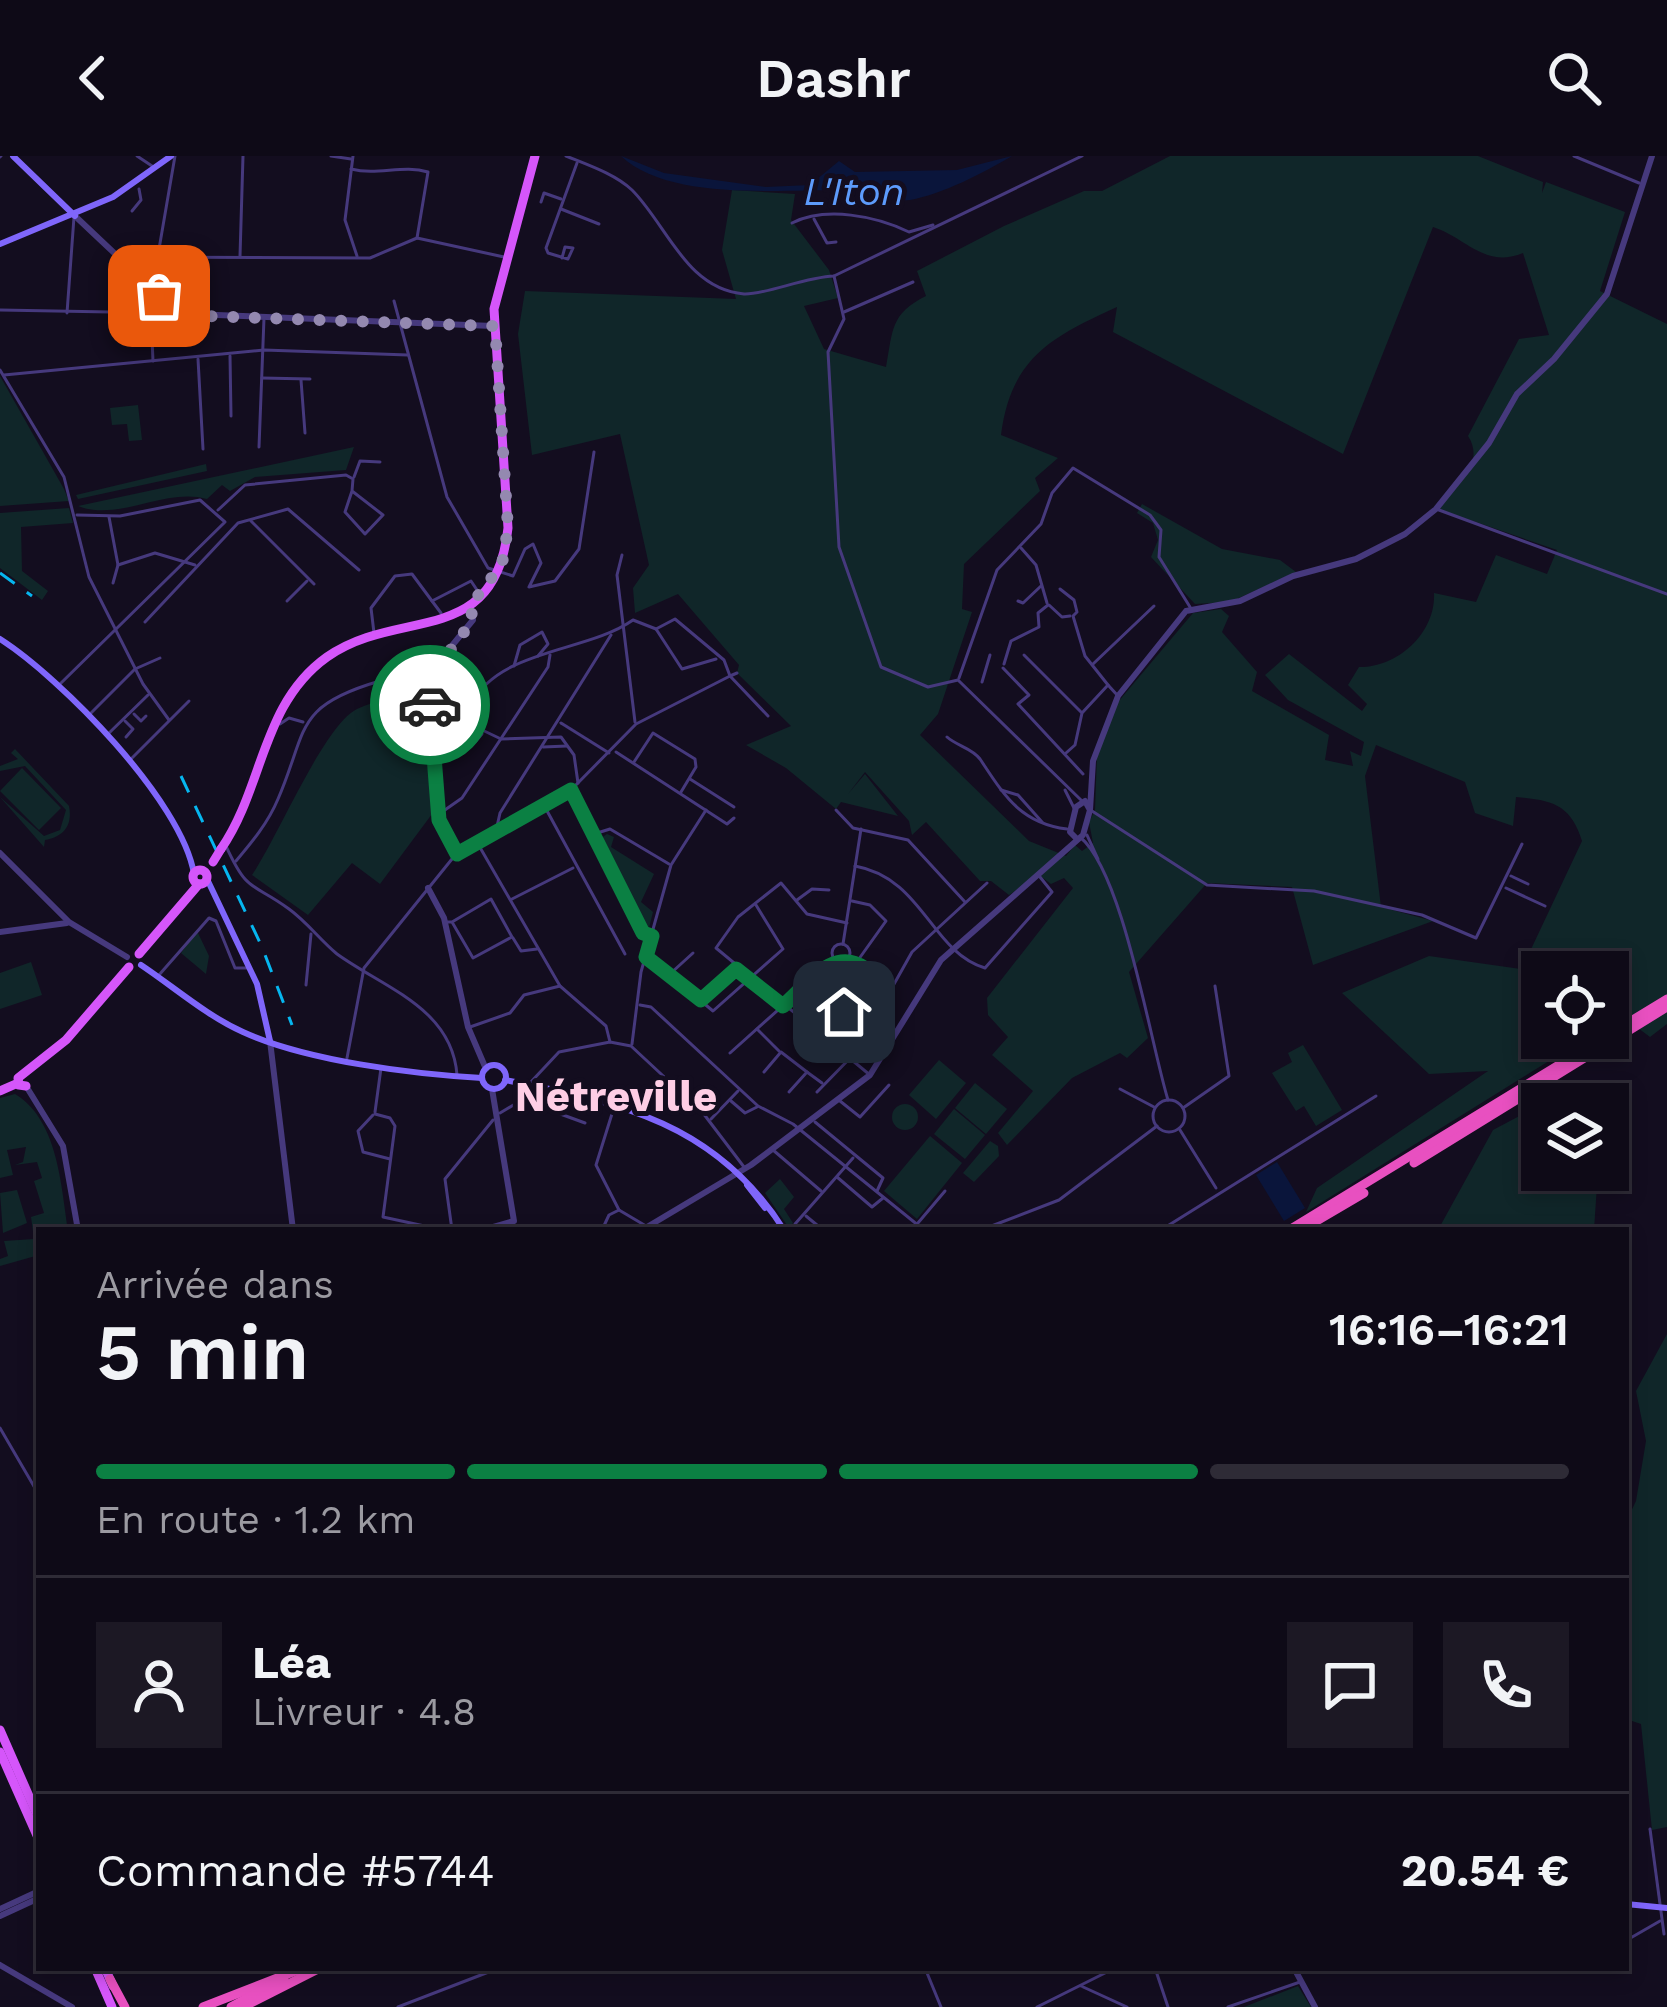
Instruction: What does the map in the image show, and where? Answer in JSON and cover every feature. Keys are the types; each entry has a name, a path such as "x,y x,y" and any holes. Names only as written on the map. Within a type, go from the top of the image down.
{"highway":[{"path":"1294,1227 1667,1003"},
{"path":"1306,1227 1609,1048 1667,1003"},
{"path":"203,2007 295,1971"},
{"path":"231,2007 297,1971"},
{"path":"244,2007 314,1971"},
{"path":"257,2007 315,1971"},
{"path":"107,1973 124,2007"}],"main road":[{"path":"13,156 75,215"},
{"path":"0,244 137,185 173,156"},
{"path":"0,1091 23,1081 74,1032 223,847 243,815 271,728 316,665 375,636 445,620 470,606 497,572 508,528 495,326 504,257 535,156"},
{"path":"58,222 63,204"},
{"path":"0,639 59,685 107,736 180,835 217,894 250,968 270,1041"},
{"path":"134,961 233,1027 270,1041 457,1077 502,1068 506,1080"},
{"path":"487,1071 492,1089 506,1080 529,1084 616,1101 664,1122 741,1170 779,1227"},
{"path":"0,1730 36,1812"},
{"path":"0,1752 36,1833"},
{"path":"1629,1904 1663,1908"},
{"path":"96,1971 112,2007"}],"street":[{"path":"137,156 153,168"},
{"path":"150,287 173,156"},
{"path":"240,258 243,156"},
{"path":"331,156 353,158 346,220 357,257"},
{"path":"566,156 631,190 666,240 712,283 748,294 790,280 834,276 1082,156"},
{"path":"1574,156 1643,184"},
{"path":"648,1227 772,1150 870,1075 922,984 954,947 1040,876 1090,810 1093,761 1118,696 1191,608 1240,602 1293,576 1356,559 1405,534 1436,509 1489,443 1517,394 1564,349 1607,294 1652,156"},
{"path":"562,258 546,248 578,161"},
{"path":"351,169 376,174 405,169 428,172 417,238"},
{"path":"130,197 137,185"},
{"path":"132,211 141,200 137,185"},
{"path":"541,202 544,193 563,199"},
{"path":"88,208 88,227"},
{"path":"560,208 599,224"},
{"path":"75,215 164,300 190,316"},
{"path":"67,313 75,215"},
{"path":"792,223 847,215 909,232 935,226"},
{"path":"814,218 827,243 836,242"},
{"path":"121,259 378,257 417,238 504,257"},
{"path":"121,259 121,286 150,287"},
{"path":"834,276 843,313 828,352 839,548 881,668 928,687 958,680"},
{"path":"843,313 913,283"},
{"path":"164,300 165,313"},
{"path":"394,301 447,497 488,568 516,575 525,549 533,544 541,563 529,585 532,590 548,585 566,569 580,548 594,452"},
{"path":"0,310 495,326"},
{"path":"151,314 153,362"},
{"path":"259,447 264,318"},
{"path":"169,720 149,694 89,578 72,497 2,372 264,350 411,355"},
{"path":"230,354 231,416"},
{"path":"198,358 203,449"},
{"path":"260,377 310,379"},
{"path":"301,380 305,433"},
{"path":"352,491 383,515 365,533 345,512 360,461 380,462"},
{"path":"958,680 997,570 1021,548 1073,468 1150,515 1161,530 1159,556 1191,608"},
{"path":"216,512 236,491 254,483 331,476 353,479"},
{"path":"59,685 225,522 200,500 109,515 77,515"},
{"path":"145,622 238,523 288,509 359,571"},
{"path":"1436,509 1667,594"},
{"path":"109,515 118,566 112,584"},
{"path":"250,520 311,582 287,601"},
{"path":"1021,548 1036,565 1048,605 1062,617 1072,616 1077,612 1074,600 1060,589"},
{"path":"118,566 155,553 195,565"},
{"path":"622,555 616,574 624,605 621,629 635,724"},
{"path":"375,636 371,608 395,576 412,574 445,620"},
{"path":"432,601 467,580 477,590"},
{"path":"1018,601 1023,603 1042,585"},
{"path":"1004,668 1012,641 1039,627 1037,614 1048,605"},
{"path":"1092,666 1154,605"},
{"path":"457,854 440,812 429,688 441,659 473,620 470,606"},
{"path":"1072,616 1092,666 1118,696"},
{"path":"656,629 672,618 719,658 768,716"},
{"path":"578,784 569,745 551,734 501,739 484,732 471,704 486,685 514,667 639,620 656,629 682,669 719,658"},
{"path":"514,667 520,645 542,632 548,644 536,658"},
{"path":"496,831 500,813 612,633"},
{"path":"440,812 462,798 550,662 549,653"},
{"path":"982,682 990,655"},
{"path":"1024,655 1082,713"},
{"path":"88,716 135,669 160,658"},
{"path":"988,663 1004,668 1028,694 1018,704 1083,774"},
{"path":"347,1058 364,968 457,854 571,790 613,753 635,724 737,673"},
{"path":"445,684 472,674 486,685"},
{"path":"958,680 1090,810 1207,885 1314,891 1423,915 1477,938 1522,844"},
{"path":"234,863 268,819 304,724 350,690 380,681"},
{"path":"1065,754 1075,745 1082,713 1108,685"},
{"path":"107,736 149,694"},
{"path":"1098,697 1111,712"},
{"path":"129,761 189,701"},
{"path":"132,711 141,721 146,716"},
{"path":"271,728 289,718 304,724"},
{"path":"124,719 133,729 126,737"},
{"path":"560,722 727,824 734,818"},
{"path":"452,745 476,741 484,732"},
{"path":"634,764 655,733 697,761 680,793"},
{"path":"947,737 976,754 1010,805 1043,824 1074,833 1100,866 1127,934 1168,1100 1183,1108"},
{"path":"543,747 569,745"},
{"path":"689,778 734,808"},
{"path":"1075,811 1091,786"},
{"path":"1064,788 1075,811 1074,833"},
{"path":"571,790 643,933 652,936"},
{"path":"1001,790 1018,795 1043,824"},
{"path":"545,807 625,954"},
{"path":"632,1046 646,957 670,865 706,810"},
{"path":"836,810 850,826 908,840 966,903"},
{"path":"593,834 610,829 670,865"},
{"path":"861,829 843,944 849,958 890,986"},
{"path":"477,842 560,986 606,1026 610,1042"},
{"path":"223,847 253,890 290,910 311,932 438,1025 455,1056 457,1077"},
{"path":"0,853 69,922 134,961"},
{"path":"855,866 890,875 976,966 993,963 1052,892 1040,876"},
{"path":"510,900 575,868"},
{"path":"1509,875 1528,884"},
{"path":"847,923 814,918 781,883 717,944 736,969 870,1075"},
{"path":"817,1092 850,1059 890,986 937,928 987,883"},
{"path":"1504,887 1545,907"},
{"path":"428,889 473,958 512,937"},
{"path":"796,901 812,889 829,890"},
{"path":"448,922 505,892"},
{"path":"491,899 521,952 538,948"},
{"path":"850,901 870,904 886,921 856,963"},
{"path":"646,957 716,1011 783,949 754,904"},
{"path":"158,976 209,918 216,921 235,968 250,968"},
{"path":"0,932 69,922"},
{"path":"448,922 469,1030 487,1071"},
{"path":"306,985 311,932"},
{"path":"835,959 833,948 843,944"},
{"path":"671,973 693,953"},
{"path":"730,1053 835,959 849,958"},
{"path":"864,968 842,1005 869,1026"},
{"path":"701,1000 736,969"},
{"path":"469,1030 510,1013 524,995 560,986"},
{"path":"1215,986 1228,1076 1183,1108 1179,1129 1218,1191"},
{"path":"640,1005 651,1007 758,1106 799,1129 913,1227"},
{"path":"757,1029 824,1084"},
{"path":"270,1041 293,1227"},
{"path":"529,1084 559,1052 610,1042 632,1046 710,1120 741,1170"},
{"path":"764,1072 781,1052"},
{"path":"382,1065 375,1114 358,1131 363,1152 390,1159"},
{"path":"789,1092 807,1072"},
{"path":"23,1081 63,1146 77,1227"},
{"path":"840,1101 860,1117 889,1085"},
{"path":"492,1089 517,1227"},
{"path":"710,1120 740,1089"},
{"path":"1120,1089 1155,1108"},
{"path":"1165,1227 1376,1096"},
{"path":"452,1227 445,1185 450,1168 495,1118 522,1100 585,1123"},
{"path":"730,1100 745,1113 758,1106"},
{"path":"1155,1108 1168,1100"},
{"path":"616,1101 596,1165 619,1210 642,1227"},
{"path":"1155,1108 1156,1126 1164,1132 1179,1129"},
{"path":"375,1114 393,1120 381,1211 393,1222 424,1227"},
{"path":"813,1120 884,1180 876,1193"},
{"path":"988,1227 1071,1192 1156,1126"},
{"path":"772,1150 822,1192"},
{"path":"795,1224 855,1155"},
{"path":"836,1176 872,1207 883,1198"},
{"path":"915,1227 945,1192"},
{"path":"603,1227 609,1215 619,1210"},
{"path":"803,1214 819,1227"},
{"path":"493,1227 514,1221"},
{"path":"392,1227 393,1222"},
{"path":"0,1428 36,1490"},
{"path":"1650,1829 1664,1934"},
{"path":"0,1913 36,1896"},
{"path":"1629,1939 1661,1920"},
{"path":"0,1965 72,2007"},
{"path":"398,2007 491,1971"},
{"path":"927,1971 941,2007"},
{"path":"1156,1971 1168,2007"},
{"path":"1296,1971 1316,2007"},
{"path":"1037,2007 1107,1972"},
{"path":"1228,2007 1301,1981"},
{"path":"1079,1985 1127,2007"}],"green space":[{"path":"1170,156 1478,156 1543,182 1542,193 1546,182 1625,212 1600,291 1667,324 1667,1024 1650,1037 1629,1021 1629,951 1530,951 1582,841 1566,812 1540,800 1516,797 1513,826 1475,813 1465,782 1376,745 1365,776 1381,907 1433,921 1313,965 1292,887 1207,883 1129,972 1148,1038 1127,1058 1120,1053 1072,1078 1007,1145 998,1133 1033,1091 992,1055 1008,1037 988,1015 987,998 1073,888 1064,878 1051,884 1039,875 1009,895 991,881 980,881 926,822 912,835 909,821 865,772 848,794 865,774 898,816 841,802 836,809 786,768 746,745 791,726 737,673 739,665 678,594 635,613 633,588 649,565 620,434 532,455 518,334 525,291 736,299 722,250 732,190 795,194 791,220 829,270 838,298 804,306 824,349 886,367 899,317 926,296 917,271 1084,191 1102,191","holes":["1433,227 1497,257 1523,253 1549,335 1519,339 1468,436 1473,446 1471,465 1438,509 1557,550 1547,574 1496,555 1476,602 1434,593 1428,622 1411,646 1387,662 1359,667 1348,685 1367,704 1362,711 1289,654 1265,675 1288,700 1364,742 1361,756 1350,751 1353,766 1325,760 1329,735 1252,691 1257,672 1222,632 1229,616 1221,609 1193,613 1118,702 1097,754 1095,810 1089,822 1093,843 1082,851 1075,845 1066,856 1029,841 920,735 938,714 972,612 962,609 964,564 1040,491 1035,478 1058,458 1001,435 1006,409 1025,369 1054,340 1117,307 1113,332 1343,454"]},
{"path":"0,376 64,489 69,501 0,506"},
{"path":"138,405 142,440 129,441 127,424 112,425 110,408"},
{"path":"354,447 346,470 255,477 230,491 222,485 207,499 175,497 109,510 78,506"},
{"path":"206,464 207,471 78,499 76,495"},
{"path":"1142,504 1222,549 1280,560 1296,572 1230,602 1195,604 1151,557 1158,540 1153,523 1137,513"},
{"path":"69,508 73,523 21,527 22,571 48,591 42,600 0,568 0,513"},
{"path":"421,691 432,814 380,884 352,863 308,915 252,875 316,759 344,719 365,706"},
{"path":"15,749 69,806 65,829 45,840 44,847 0,797 44,836 60,830 66,810 25,766 0,771 0,766 18,759 11,753"},
{"path":"22,768 61,808 39,830 0,791"},
{"path":"607,834 614,837 611,847 654,874 641,902 653,912 648,932 600,839"},
{"path":"197,931 209,956 206,974 181,953"},
{"path":"1429,956 1521,969 1521,1059 1552,1059 1306,1212 1317,1188 1488,1071 1429,1074 1342,993"},
{"path":"31,962 42,995 0,1009 0,973"},
{"path":"1303,1045 1342,1110 1316,1126 1304,1106 1296,1111 1272,1073 1292,1062 1288,1053"},
{"path":"939,1060 966,1083 936,1119 909,1095"},
{"path":"975,1083 1007,1109 986,1134 955,1108"},
{"path":"15,1094 29,1105 49,1137 68,1227 36,1227 36,1256 0,1266 0,1259 8,1256 4,1241 34,1239 31,1217 44,1213 34,1181 42,1178 37,1162 15,1165 23,1162 26,1147 7,1150 13,1175 0,1178 0,1098"},
{"path":"905,1104 918,1117 905,1130 892,1117"},
{"path":"954,1109 985,1135 965,1159 934,1134"},
{"path":"1521,1115 1521,1191 1597,1191 1594,1227 1440,1227 1493,1130"},
{"path":"930,1136 962,1163 917,1219 884,1191"},
{"path":"990,1141 998,1146 999,1156 974,1182 963,1173"},
{"path":"780,1179 794,1197 784,1209 793,1223 790,1227 788,1227 765,1193"},
{"path":"17,1190 27,1223 3,1233 0,1193"},
{"path":"1667,1334 1667,1827 1652,1830 1641,1724 1629,1720 1629,1516 1646,1441 1636,1391"},
{"path":"1298,1986 1311,2007 1244,2007"}],"water":[{"name":"L'Iton","path":"621,156 664,173 766,187 810,185 839,161 855,172 957,170 1012,156 949,188 902,200 845,190 697,187 642,171"},
{"path":"1277,1162 1305,1208 1284,1221 1256,1175"}],"railway":[{"path":"0,573 32,596"},
{"path":"181,776 262,947 292,1025"}],"way so far":[{"path":"159,296 165,313 179,315 495,326 508,511 505,553 483,594 470,606 473,620 434,672 430,705"}],"district":[{"name":"Nétreville","path":"616,1096"}],"route":[{"path":"430,705 440,786 439,820 457,854 571,790 643,933 652,936 646,957 658,961 701,1000 736,969 783,1006 835,959 849,958 864,968 842,1005 844,1012"}]}
